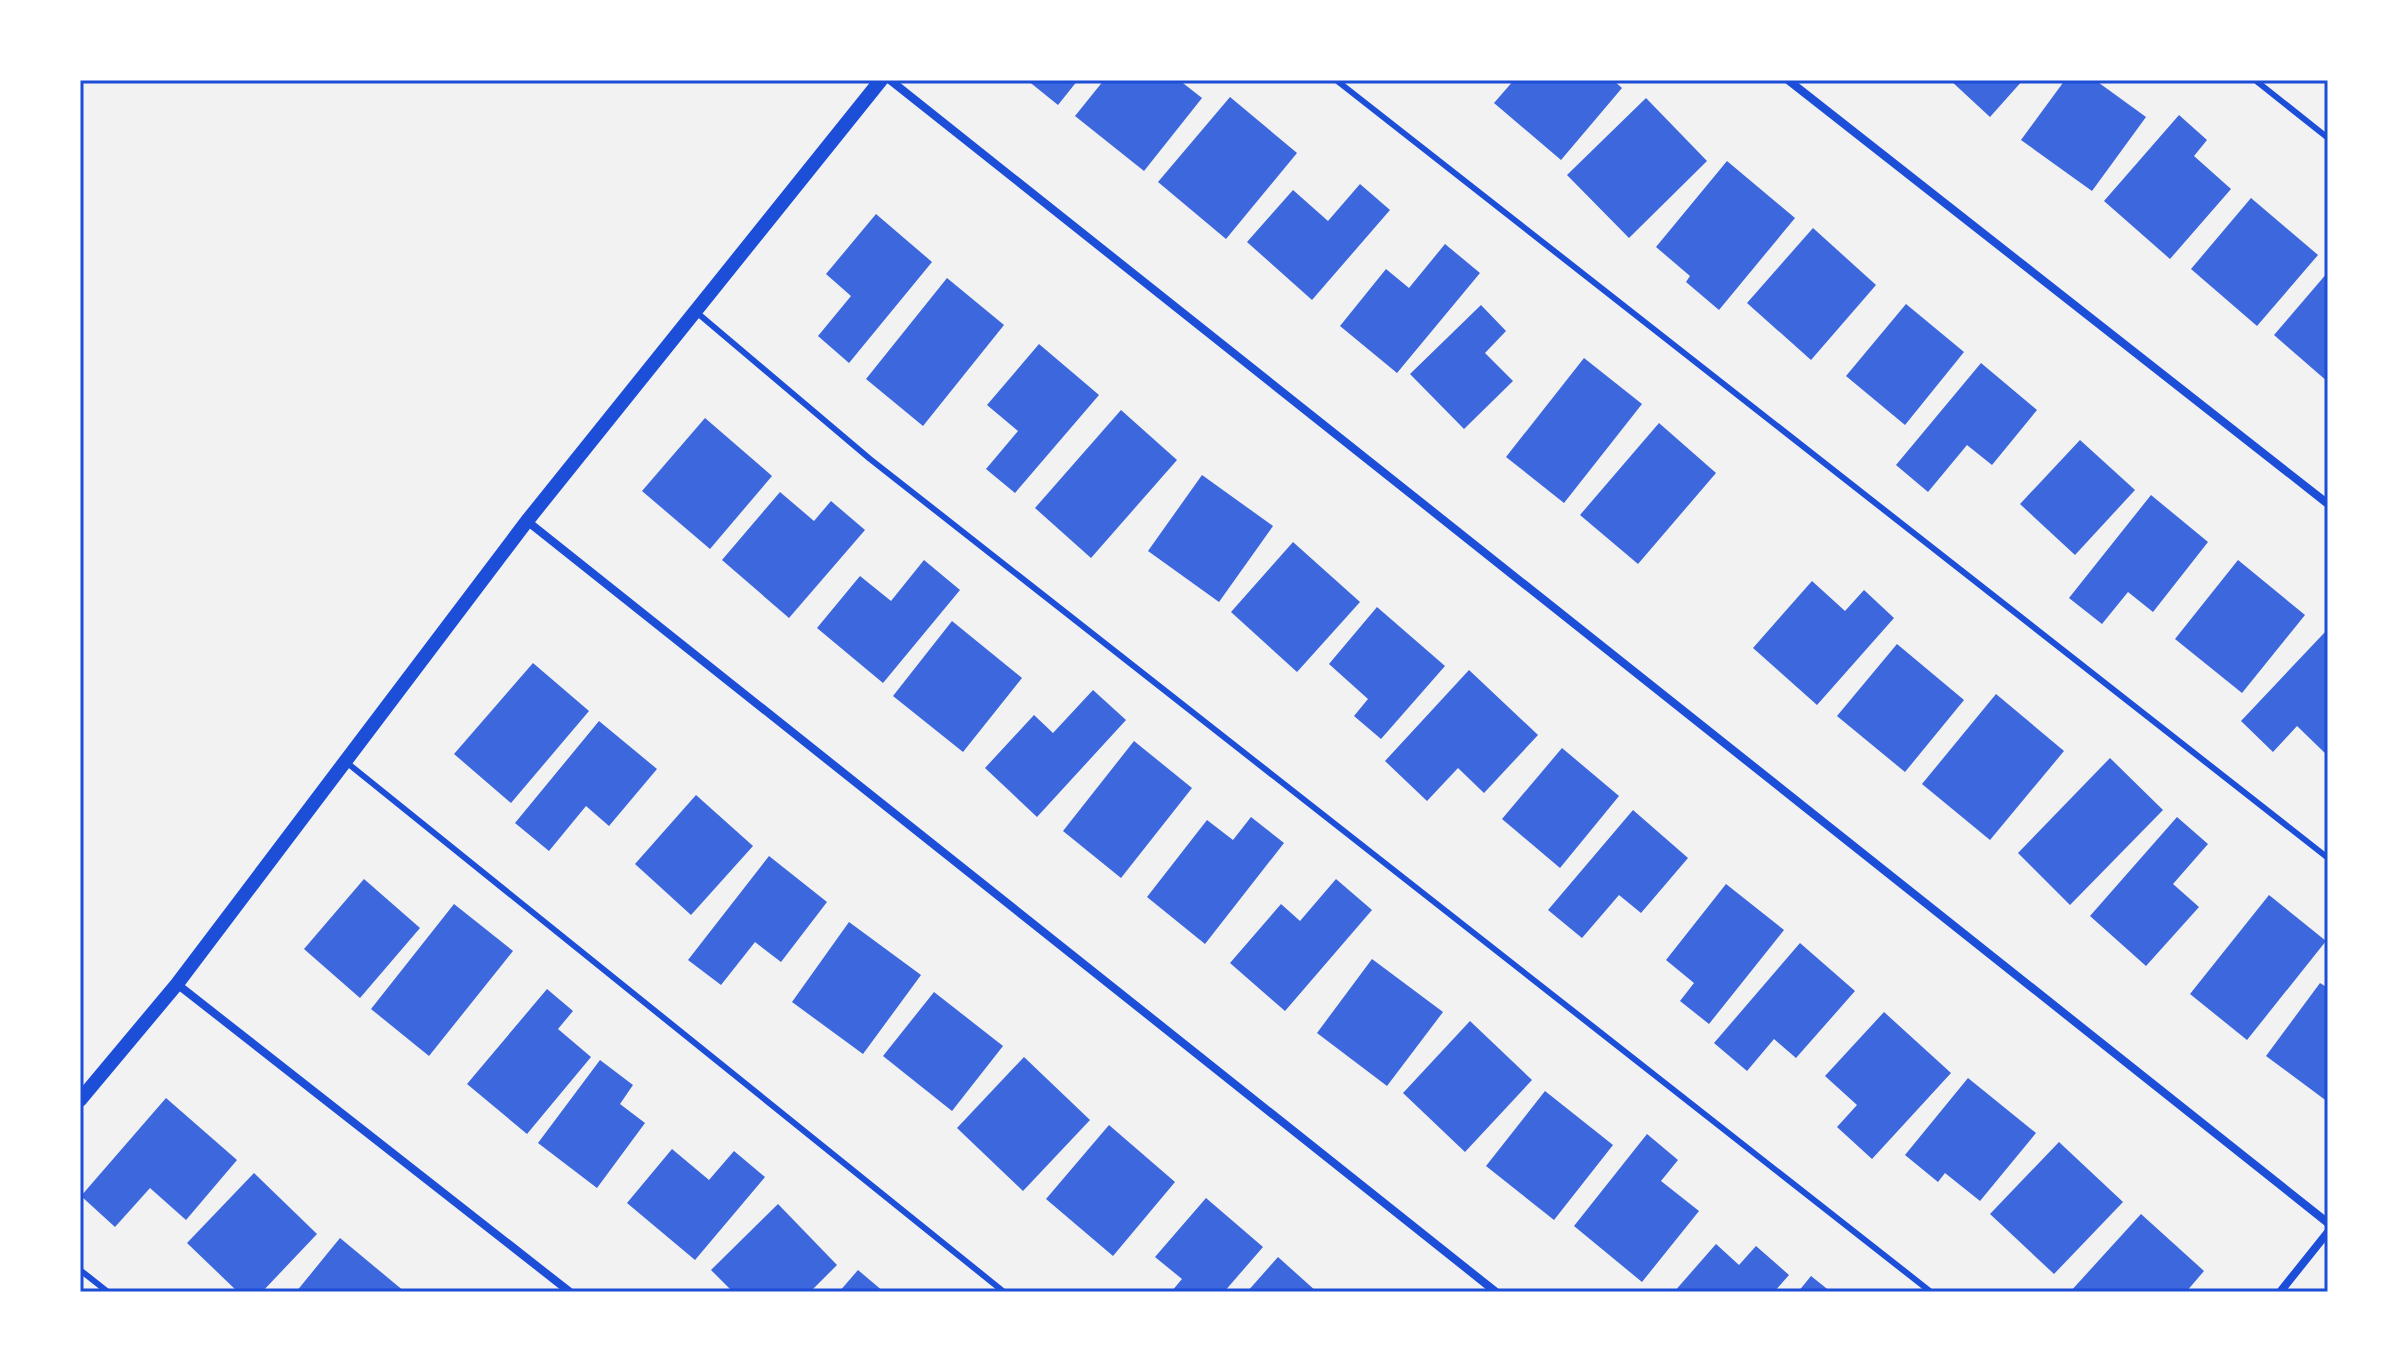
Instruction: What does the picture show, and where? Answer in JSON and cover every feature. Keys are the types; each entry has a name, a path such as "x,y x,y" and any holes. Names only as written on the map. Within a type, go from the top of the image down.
{"street":[{"path":"80,1100 177,984 527,521 881,80"},
{"path":"890,80 2328,1223"},
{"path":"1788,80 2328,504"},
{"path":"527,521 1496,1292"},
{"path":"177,984 570,1292"},
{"path":"2280,1292 2328,1232"}],"lane":[{"path":"1336,80 2328,858"},
{"path":"2255,80 2328,138"},
{"path":"695,311 870,459 1931,1292"},
{"path":"345,762 893,1207 1004,1292"},
{"path":"80,1270 108,1292"}],"building":[{"path":"1027,80 1078,80 1058,105"},
{"path":"1104,80 1179,80 1202,98 1144,171 1075,116"},
{"path":"1514,80 1613,80 1622,88 1561,160 1494,103"},
{"path":"1950,80 2023,80 1990,117"},
{"path":"2065,80 2095,80 2146,117 2092,191 2021,140"},
{"path":"1230,97 1297,153 1226,239 1158,182"},
{"path":"1646,98 1707,161 1629,238 1567,175"},
{"path":"2179,115 2207,140 2194,156 2231,189 2170,259 2104,201"},
{"path":"1727,161 1795,218 1719,310 1686,282 1690,276 1656,247"},
{"path":"1360,184 1390,210 1312,300 1247,242 1293,190 1328,221"},
{"path":"2251,198 2318,255 2257,326 2191,269"},
{"path":"876,214 932,262 849,363 818,336 851,296 826,274"},
{"path":"1813,228 1876,285 1811,360 1747,303"},
{"path":"1445,244 1480,273 1397,373 1340,326 1386,269 1409,288"},
{"path":"2328,272 2328,382 2274,335"},
{"path":"947,278 1004,325 923,426 866,379"},
{"path":"1906,304 1964,352 1905,425 1846,376"},
{"path":"1481,305 1506,331 1485,353 1513,381 1464,429 1410,374"},
{"path":"1039,344 1099,395 1015,493 986,469 1018,431 987,405"},
{"path":"1584,358 1642,404 1564,503 1506,457"},
{"path":"1981,363 2037,410 1992,465 1967,445 1928,492 1896,465"},
{"path":"1121,410 1177,460 1091,558 1035,508"},
{"path":"705,418 772,476 710,549 642,491"},
{"path":"1659,423 1716,473 1638,564 1580,515"},
{"path":"2080,440 2135,490 2075,555 2020,504"},
{"path":"1202,475 1273,526 1219,602 1148,551"},
{"path":"780,492 814,521 831,501 865,530 789,618 722,560"},
{"path":"2151,495 2208,542 2153,612 2128,592 2102,624 2069,598"},
{"path":"1293,542 1360,602 1297,672 1231,612"},
{"path":"924,560 960,590 883,683 817,628 860,576 891,601"},
{"path":"2238,560 2305,615 2242,693 2175,639"},
{"path":"1812,581 1845,611 1864,590 1894,618 1817,705 1753,648"},
{"path":"1377,607 1445,666 1381,739 1354,716 1368,699 1329,664"},
{"path":"952,621 1022,678 963,752 893,696"},
{"path":"2326,631 2328,756 2297,726 2273,752 2241,721"},
{"path":"1897,644 1964,700 1905,772 1837,716"},
{"path":"533,663 589,711 511,803 454,754"},
{"path":"1469,670 1538,735 1484,793 1458,768 1427,801 1385,761"},
{"path":"1093,690 1126,720 1037,817 985,768 1034,715 1053,733"},
{"path":"1996,694 2064,751 1990,840 1922,784"},
{"path":"599,721 657,769 609,826 586,806 549,851 515,823"},
{"path":"1134,741 1192,788 1121,878 1063,831"},
{"path":"1562,748 1619,796 1560,868 1502,819"},
{"path":"2110,758 2163,810 2070,905 2018,853"},
{"path":"696,795 753,846 691,915 635,864"},
{"path":"1633,810 1688,858 1641,913 1619,895 1582,938 1548,910"},
{"path":"1251,817 1284,843 1205,944 1147,897 1207,820 1233,840"},
{"path":"2177,817 2208,844 2173,884 2199,907 2146,966 2090,916"},
{"path":"769,856 827,902 781,962 755,942 721,985 688,960"},
{"path":"364,879 420,928 360,998 304,949"},
{"path":"1336,879 1372,910 1285,1011 1230,963 1281,904 1300,921"},
{"path":"1726,884 1784,930 1709,1024 1680,1001 1694,983 1666,960"},
{"path":"2269,895 2326,941 2247,1040 2190,994"},
{"path":"454,904 513,951 429,1056 371,1009"},
{"path":"849,922 921,975 863,1054 792,1002"},
{"path":"1800,943 1855,991 1796,1058 1774,1039 1747,1071 1714,1043"},
{"path":"1372,959 1443,1012 1387,1086 1317,1033"},
{"path":"2320,983 2328,988 2328,1102 2266,1056"},
{"path":"547,989 573,1011 558,1029 591,1057 527,1134 467,1084"},
{"path":"934,992 1003,1046 952,1111 883,1056"},
{"path":"1884,1012 1951,1073 1872,1159 1837,1127 1857,1105 1825,1076"},
{"path":"1470,1021 1532,1080 1465,1152 1403,1093"},
{"path":"1024,1057 1090,1120 1023,1191 957,1128"},
{"path":"600,1060 633,1085 620,1104 645,1123 597,1188 538,1143"},
{"path":"1968,1078 2036,1133 1980,1201 1945,1173 1938,1182 1905,1155"},
{"path":"1545,1091 1613,1145 1554,1220 1486,1166"},
{"path":"166,1098 237,1160 186,1220 150,1188 115,1227 81,1196"},
{"path":"1109,1125 1175,1182 1113,1256 1046,1199"},
{"path":"1647,1134 1678,1160 1661,1181 1699,1211 1642,1282 1574,1226"},
{"path":"2059,1142 2123,1202 2054,1274 1990,1214"},
{"path":"672,1149 709,1180 734,1151 765,1177 695,1260 627,1203"},
{"path":"254,1173 317,1234 262,1292 238,1292 187,1243"},
{"path":"1206,1198 1263,1247 1224,1292 1171,1292 1182,1279 1155,1257"},
{"path":"778,1204 837,1265 810,1292 733,1292 711,1270"},
{"path":"2141,1214 2204,1271 2186,1292 2070,1292"},
{"path":"340,1238 405,1292 296,1292"},
{"path":"1716,1244 1739,1265 1756,1246 1789,1275 1774,1292 1674,1292"},
{"path":"1278,1257 1317,1292 1247,1292"},
{"path":"858,1270 884,1292 839,1292"},
{"path":"1811,1276 1831,1292 1798,1292"}]}
